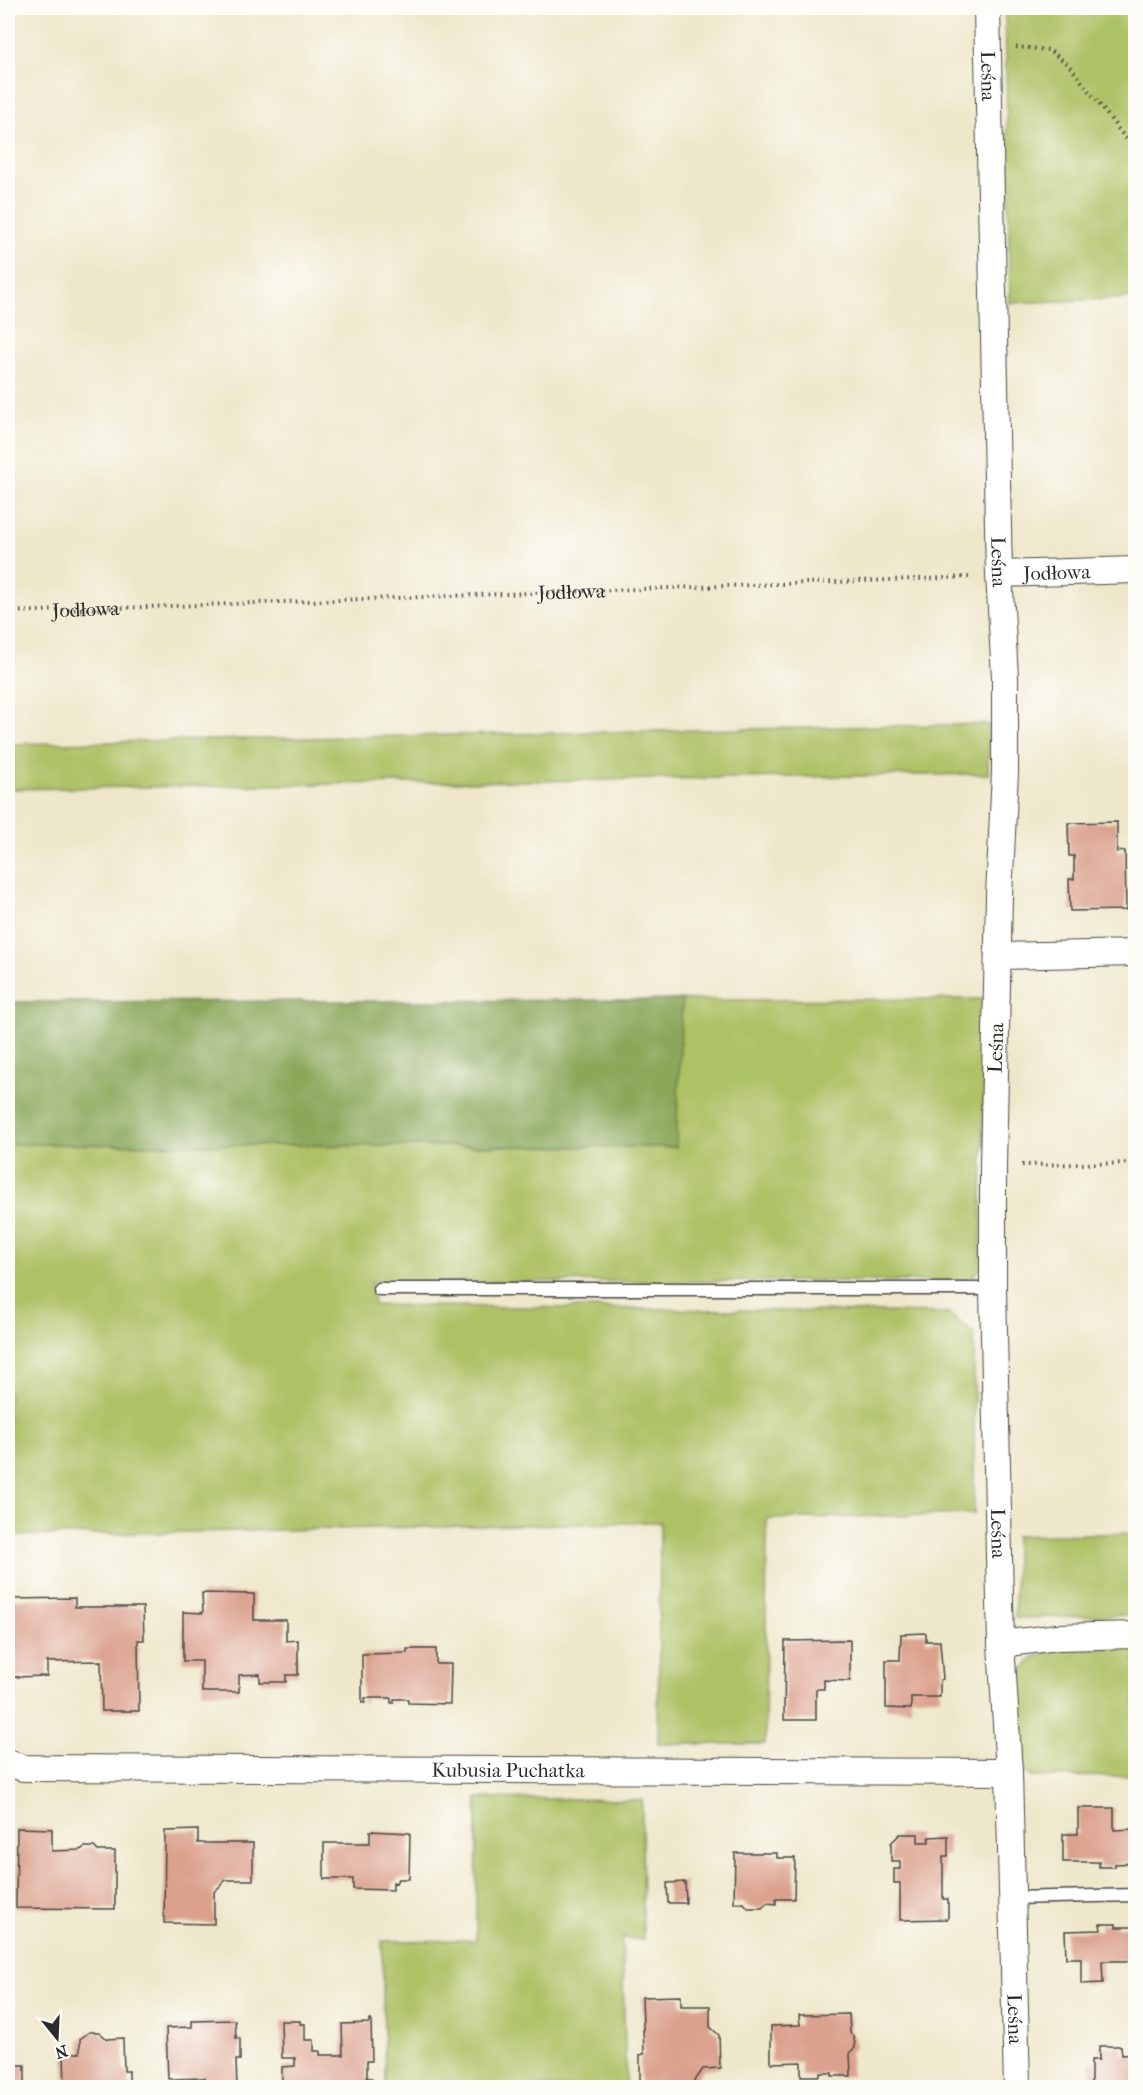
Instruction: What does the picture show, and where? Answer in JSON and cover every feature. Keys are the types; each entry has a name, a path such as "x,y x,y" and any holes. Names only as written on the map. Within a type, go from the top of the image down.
{"street":[{"name":"Leśna","path":"987,8 999,574 1005,701 993,1166 993,1289 1001,1644 1010,1772 1017,2088"},
{"name":"Jodłowa","path":"999,574 1136,570"},
{"path":"999,956 1136,954"},
{"path":"1001,1644 1058,1636 1136,1635"},
{"name":"Kubusia Puchatka","path":"8,1763 23,1768 1010,1772"}],"lane":[{"path":"379,1289 993,1289"},
{"path":"1012,1898 1136,1895"}],"path":[{"path":"988,45 1049,50 1069,65 1136,152"},
{"name":"Jodłowa","path":"8,612 956,579 999,574"},
{"path":"993,1166 1136,1163"}],"green space":[{"path":"1005,8 1135,8 1135,298 1010,303"},
{"path":"989,724 988,774 8,789 8,744"},
{"path":"985,999 981,1268 968,1281 371,1282 374,1305 948,1313 974,1334 974,1514 767,1519 765,1744 658,1744 660,1522 8,1536 8,1144 675,1147 682,1000"},
{"path":"682,1000 676,1147 8,1144 8,1002"},
{"path":"1135,1533 1135,1615 1015,1618 1015,1536"},
{"path":"1135,1647 1135,1776 1032,1777 1023,1770 1018,1744 1018,1699 1021,1673 1032,1658 1051,1649"},
{"path":"477,1798 642,1800 643,1940 622,1938 626,2087 385,2087 382,1941 476,1940"}],"building":[{"path":"1117,822 1117,852 1125,851 1126,910 1070,911 1069,879 1074,879 1074,856 1069,856 1068,823"},
{"path":"202,1593 254,1594 254,1620 286,1620 286,1641 298,1640 298,1675 286,1675 286,1682 260,1682 260,1674 239,1675 239,1692 202,1692 202,1661 183,1661 183,1612 203,1613"},
{"path":"75,1598 75,1607 143,1607 144,1640 138,1640 139,1711 102,1711 101,1661 47,1662 47,1676 12,1677 12,1671 9,1671 8,1656 12,1656 12,1642 8,1642 8,1629 12,1629 11,1599"},
{"path":"926,1633 926,1641 940,1641 943,1679 940,1680 940,1697 911,1697 911,1709 886,1708 886,1660 900,1660 901,1634"},
{"path":"850,1640 850,1681 824,1680 824,1689 816,1689 816,1720 784,1720 785,1641"},
{"path":"407,1649 436,1649 436,1664 451,1664 450,1704 408,1703 408,1699 394,1699 394,1703 391,1703 391,1698 365,1698 365,1703 362,1703 362,1654 407,1653"},
{"path":"1078,1808 1114,1808 1114,1830 1136,1829 1136,1863 1099,1867 1099,1862 1063,1862 1063,1834 1078,1834"},
{"path":"17,1828 52,1829 52,1851 94,1847 98,1851 115,1851 115,1909 16,1908"},
{"path":"198,1830 198,1843 253,1843 253,1880 226,1880 214,1892 214,1924 164,1923 165,1831"},
{"path":"370,1831 410,1833 409,1879 398,1879 396,1883 393,1882 393,1890 353,1889 353,1879 324,1879 324,1843 370,1843"},
{"path":"900,1834 918,1834 918,1842 929,1842 929,1837 948,1836 948,1856 943,1856 943,1899 948,1899 948,1919 900,1920 900,1883 894,1883 894,1869 900,1869 900,1861 891,1861 891,1843"},
{"path":"735,1853 777,1853 777,1858 795,1858 794,1899 776,1899 776,1904 767,1903 762,1908 748,1908 744,1903 734,1903"},
{"path":"685,1882 686,1903 668,1903 667,1883"},
{"path":"1100,1924 1136,1927 1136,1961 1102,1961 1103,1983 1081,1984 1081,1958 1066,1958 1065,1931 1101,1930"},
{"path":"681,1996 681,2006 710,2006 710,2027 719,2035 720,2068 703,2069 690,2088 640,2088 640,2055 644,2054 642,1997"},
{"path":"849,2014 850,2033 854,2037 855,2048 850,2052 851,2076 832,2076 832,2073 820,2073 820,2076 801,2076 801,2062 771,2063 771,2026 800,2025 799,2015"},
{"path":"235,2020 236,2038 240,2038 240,2060 236,2060 237,2088 206,2088 205,2078 168,2079 166,2028 192,2027 192,2021"},
{"path":"371,2020 372,2061 367,2061 367,2078 372,2078 373,2088 282,2088 282,2067 295,2066 295,2058 282,2058 281,2021 300,2021 300,2024 305,2024 305,2040 314,2040 314,2051 320,2051 320,2055 343,2055 342,2024 369,2023"},
{"path":"89,2032 99,2032 107,2039 123,2038 124,2071 129,2071 129,2088 65,2088 64,2053 80,2053 80,2039"},
{"path":"1099,2046 1121,2046 1122,2055 1136,2054 1136,2088 1091,2088 1091,2060 1099,2060"},
{"path":"8,2065 25,2065 25,2088 8,2088"}]}
